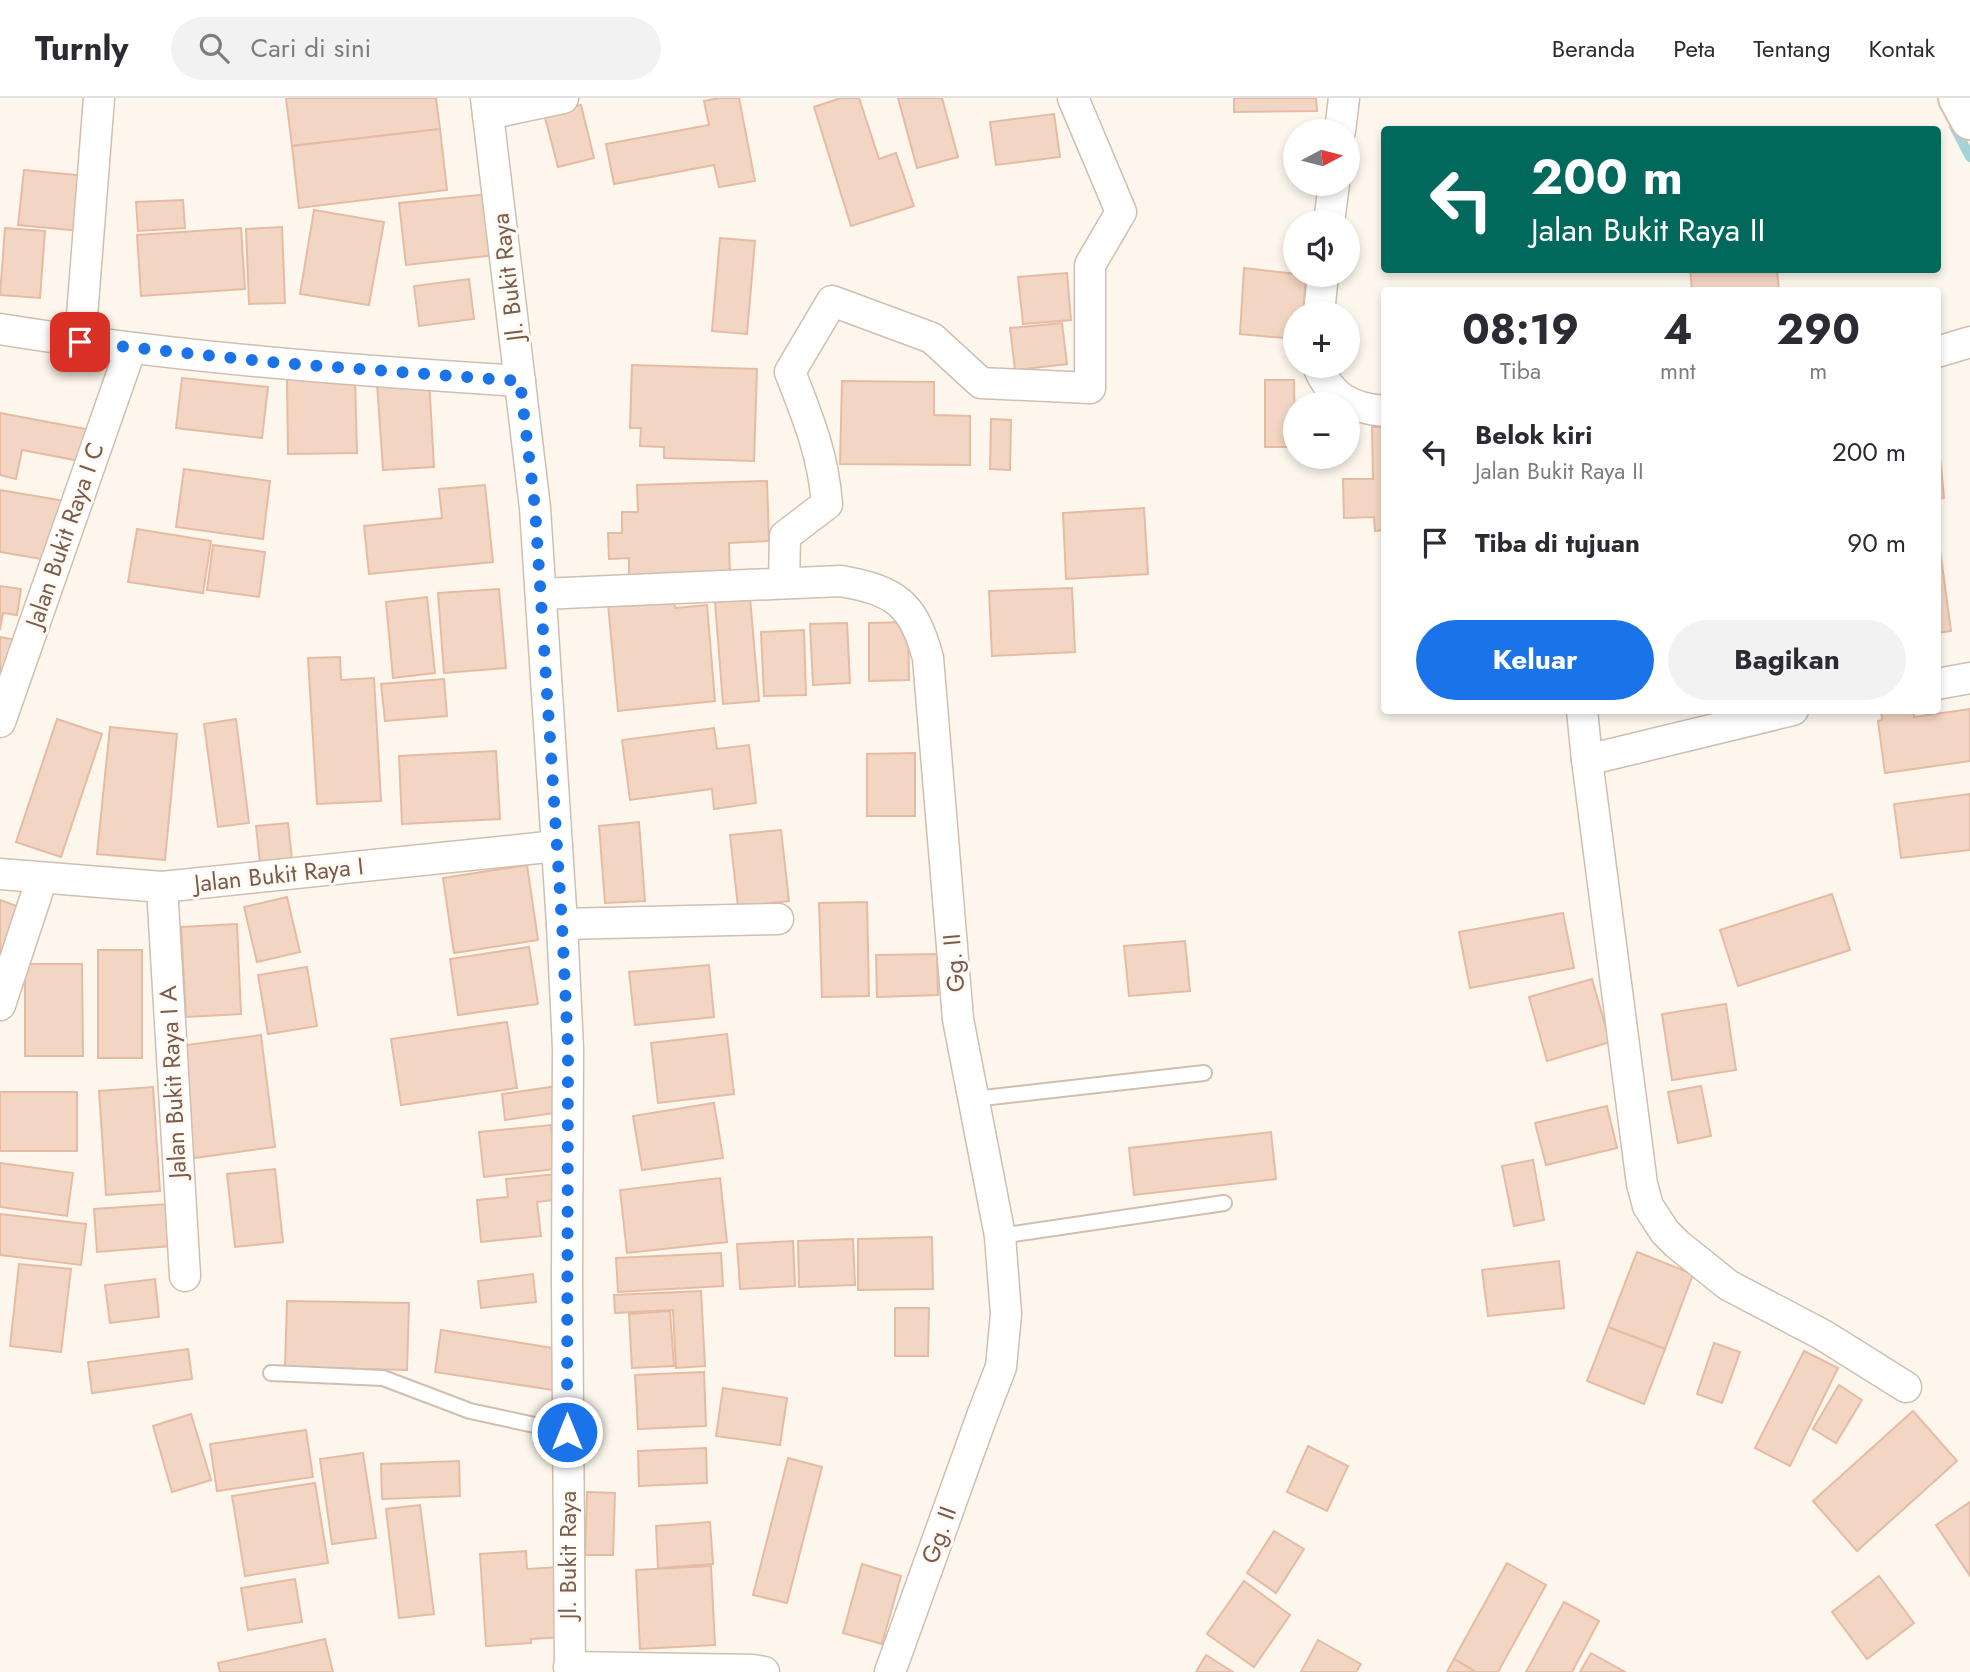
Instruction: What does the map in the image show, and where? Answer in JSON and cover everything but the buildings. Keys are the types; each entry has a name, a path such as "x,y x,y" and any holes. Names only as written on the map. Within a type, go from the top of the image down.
{"street":[{"path":"80,342 99,98"},
{"path":"487,106 564,98"},
{"path":"783,583 785,536 827,504 820,453 790,373 832,301 932,338 981,383 1090,388 1090,265 1121,212 1073,98"},
{"path":"1341,119 1343,98"},
{"path":"1958,98 1970,120"},
{"name":"Jl. Bukit Raya","path":"487,106 535,508 562,924 568,1048 569,1669"},
{"path":"0,330 80,342 295,365 520,381"},
{"path":"1941,351 1970,342"},
{"name":"Jalan Bukit Raya I C","path":"0,722 131,348"},
{"path":"1323,378 1327,386 1339,397 1356,406 1381,410"},
{"name":"Gg. II","path":"541,594 841,581 886,592 902,603 915,621 923,639 928,658 958,1018 1000,1236 1006,1314 1001,1367 890,1672"},
{"path":"1941,683 1970,678"},
{"path":"1582,714 1642,1184 1648,1206 1677,1244 1728,1285 1823,1335 1906,1387"},
{"path":"1587,760 1777,714"},
{"name":"Jalan Bukit Raya I","path":"0,874 162,887 557,846"},
{"path":"0,1005 42,878"},
{"name":"Jalan Bukit Raya I A","path":"162,887 185,1276"},
{"path":"562,924 778,919"},
{"path":"569,1669 764,1672"}],"lane":[{"path":"974,1098 1204,1073"},
{"path":"1000,1236 1224,1203"},
{"path":"271,1373 383,1378 470,1411 567,1432"}],"waterway":[{"path":"1954,126 1970,157"}],"route":[{"path":"80,342 281,363 520,381 535,508 543,619 568,1048 567,1432"}]}
